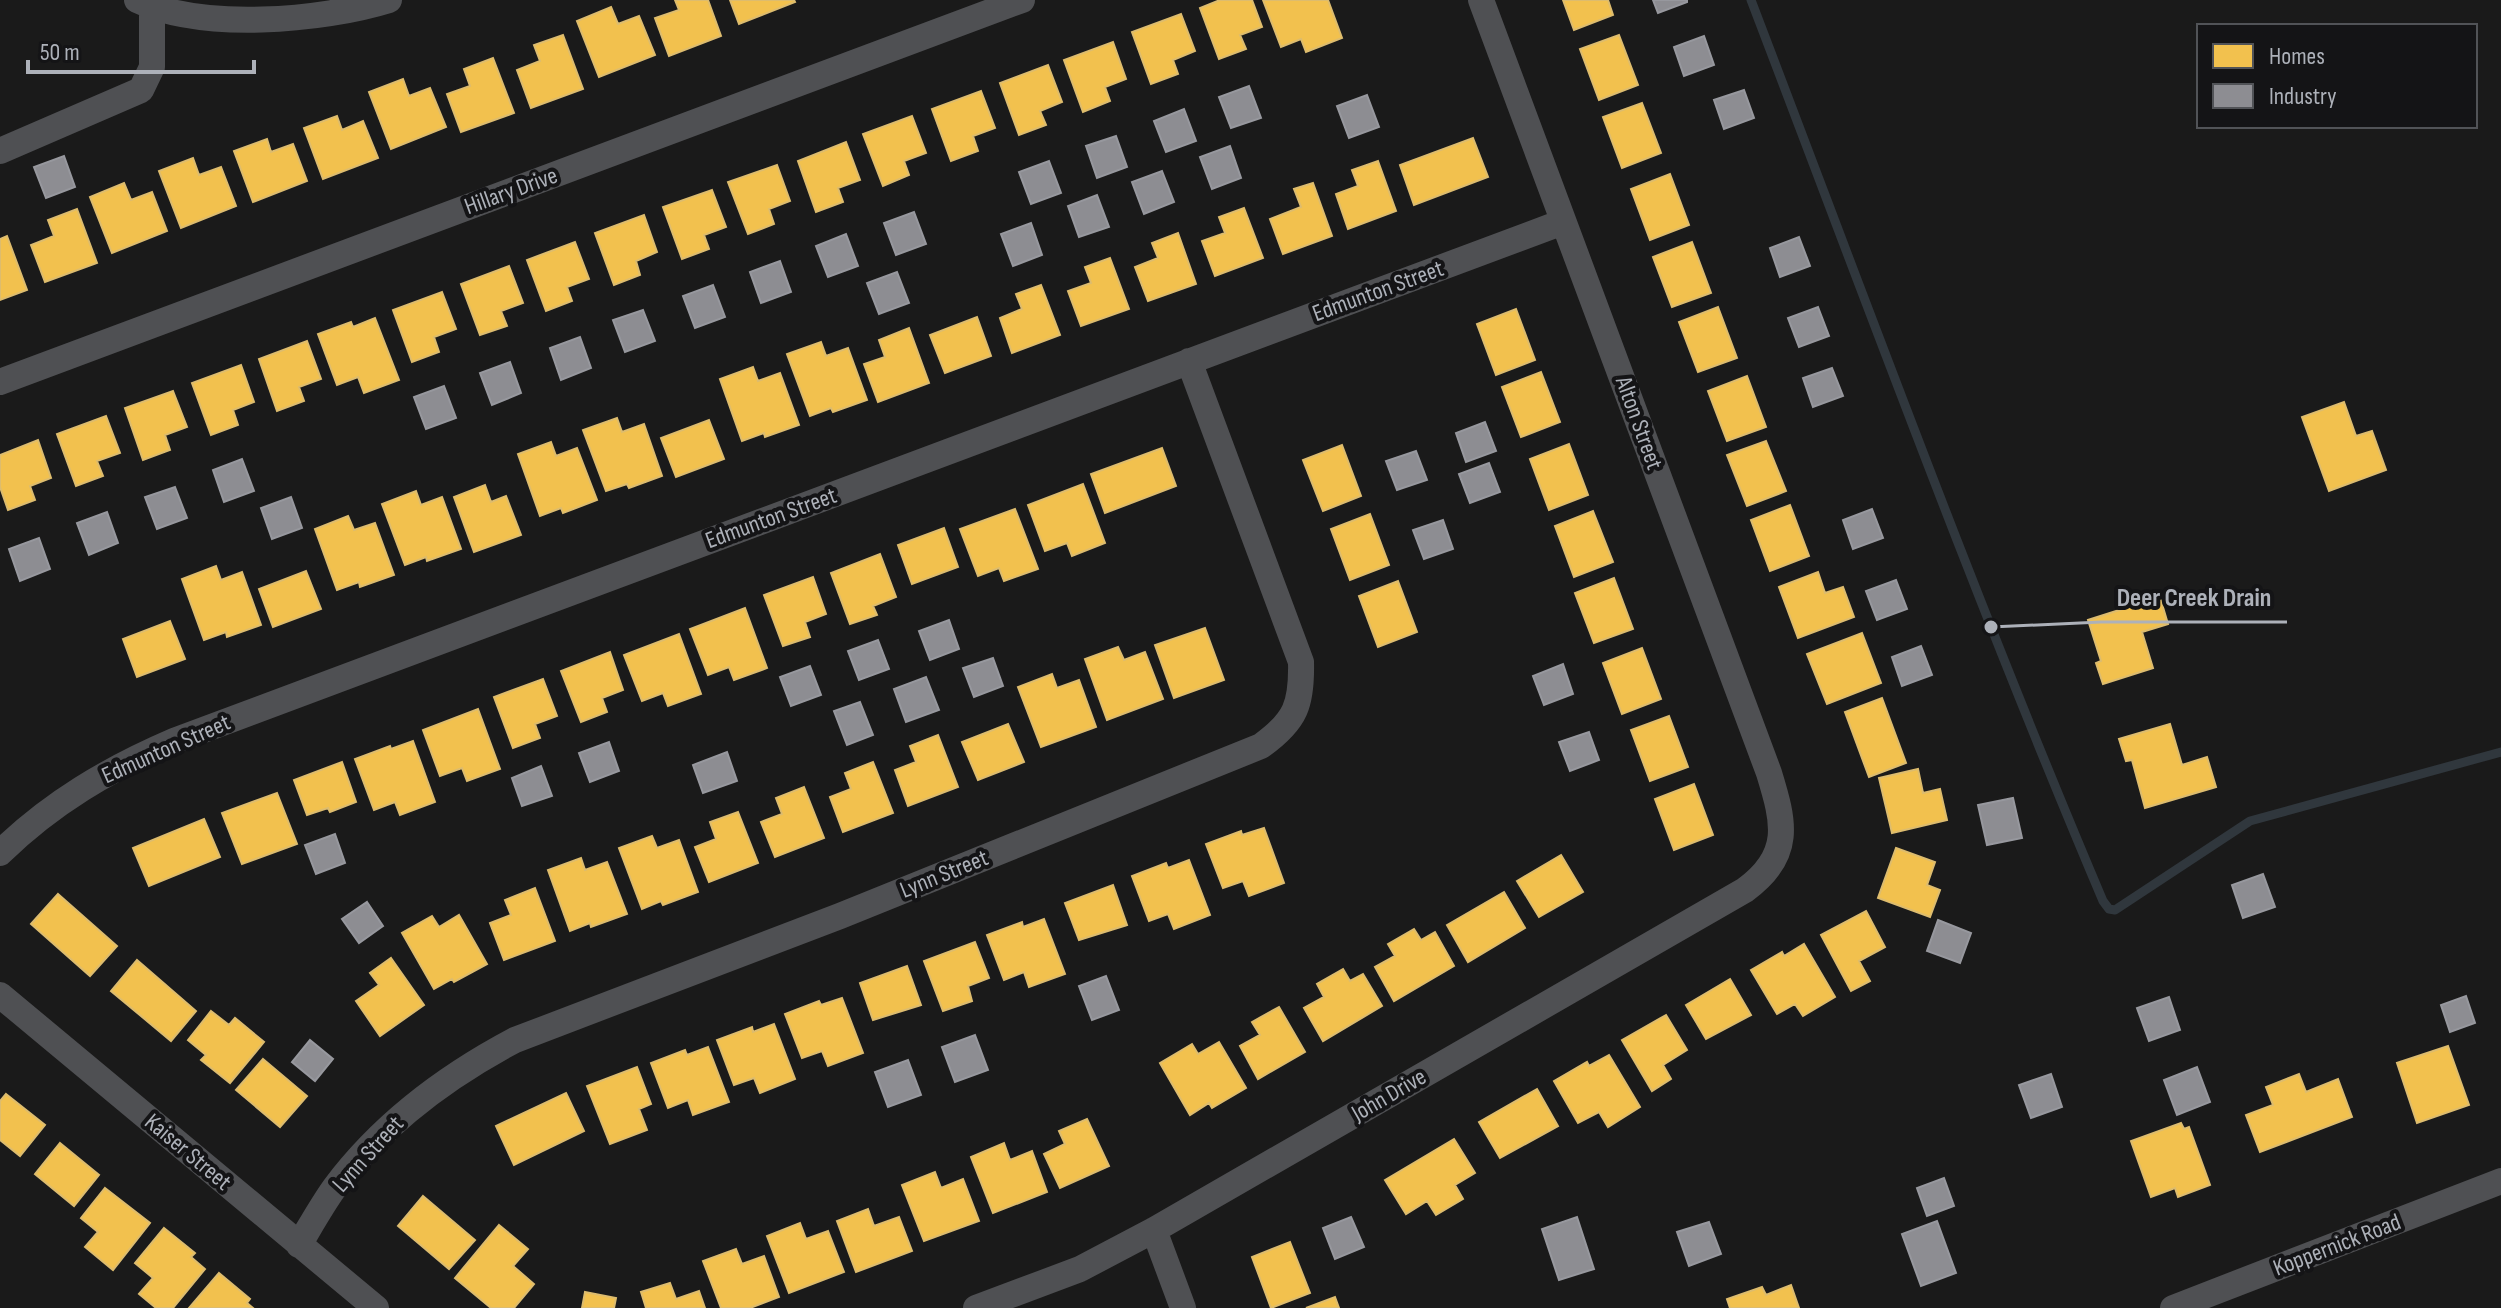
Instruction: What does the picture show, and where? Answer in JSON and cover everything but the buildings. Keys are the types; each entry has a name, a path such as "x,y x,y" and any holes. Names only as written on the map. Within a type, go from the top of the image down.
{"street":[{"name":"Hillary Drive","path":"0,382 1022,0"},
{"name":"Alton Street","path":"1481,0 1769,773 1781,815 1778,849"},
{"path":"0,151 141,90 152,67 147,3 214,18 275,20 323,16 385,1"},
{"name":"Edmunton Street","path":"0,853 24,829 78,789 174,741 1563,222"},
{"name":"Lynn Street","path":"299,1245 333,1189 384,1130 444,1081 515,1040 869,904 1261,746 1281,732 1291,720 1299,702 1301,662 1189,361"},
{"name":"John Drive","path":"976,1308 1094,1263 1154,1230 1745,890 1768,869 1778,849"},
{"name":"Kaiser Street","path":"0,995 376,1308"},
{"name":"Koppernick Road","path":"2173,1308 2501,1181"},
{"path":"1154,1230 1183,1308"}],"waterway":[{"path":"1751,0 1967,565 2056,789 2109,909 2115,910 2250,821 2501,752"}],"place":[{"name":"Deer Creek Drain","path":"1991,627"}]}
